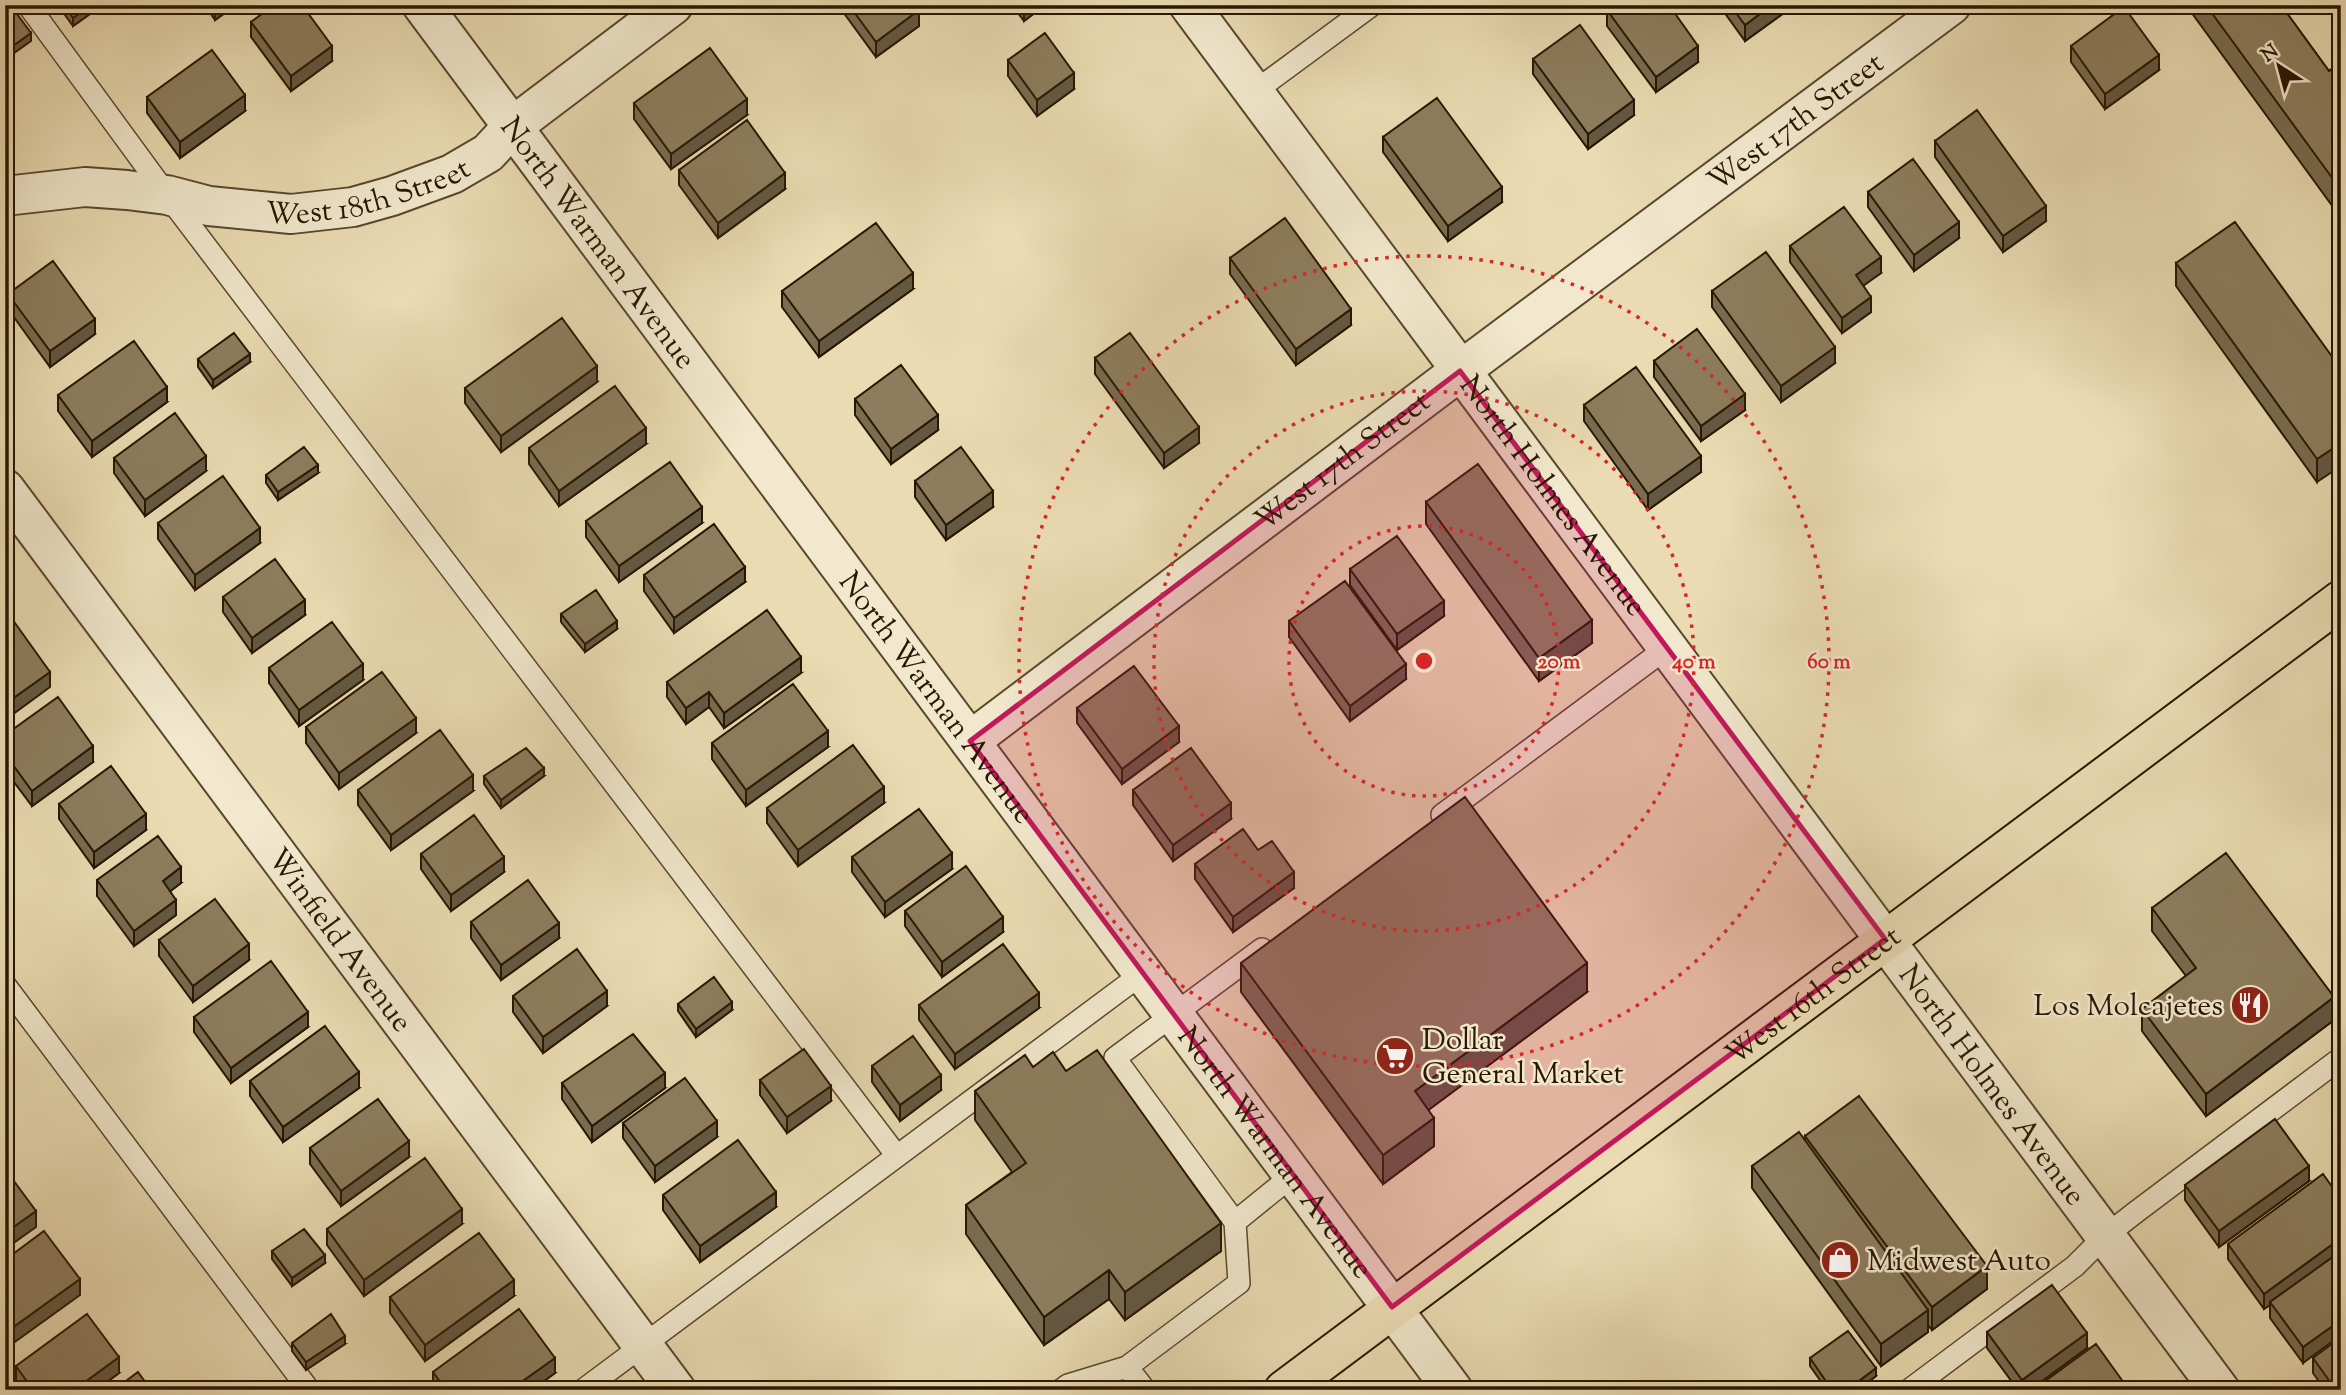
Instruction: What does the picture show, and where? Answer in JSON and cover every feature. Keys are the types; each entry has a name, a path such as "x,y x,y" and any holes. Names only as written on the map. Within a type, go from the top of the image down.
{"main road":[{"name":"West 16th Street","path":"1283,1390 2341,600"}],"street":[{"name":"North Warman Avenue","path":"422,5 1453,1390"},
{"name":"West 18th Street","path":"5,196 85,187 167,195 209,206 291,214 353,207 412,190 452,174 488,153 513,126 673,5"},
{"name":"North Holmes Avenue","path":"1189,5 2220,1390"},
{"name":"West 17th Street","path":"970,741 1951,5"},
{"name":"Winfield Avenue","path":"5,489 676,1390"}],"lane":[{"path":"28,5 167,195 897,1156"},
{"path":"1254,92 1372,5"},
{"path":"1421,831 1668,647"},
{"path":"1061,1390 1068,1385 1127,1367 1239,1283 1235,1222 1115,1058 1275,940"},
{"path":"583,1390 1143,973"},
{"path":"5,985 309,1390"},
{"path":"1909,1390 2075,1266 2104,1237 2341,1058"},
{"path":"1235,1222 1293,1175"},
{"path":"1127,1367 1145,1390"}],"highlighted area":[{"path":"1460,371 1885,939 1392,1307 970,741"}],"building":[{"path":"64,5 91,5 73,18"},
{"path":"274,5 302,5 332,46 291,76 251,22"},
{"path":"849,5 916,5 919,10 876,42"},
{"path":"1614,5 1669,5 1698,46 1656,77 1607,10"},
{"path":"1730,5 1772,5 1745,25"},
{"path":"2206,5 2281,5 2329,71 2341,62 2341,190"},
{"path":"11,6 31,33 7,50 5,10"},
{"path":"2124,7 2159,55 2105,94 2071,46"},
{"path":"1580,25 1634,100 1588,134 1533,59"},
{"path":"1045,33 1074,73 1037,100 1008,60"},
{"path":"710,48 747,99 671,154 634,103"},
{"path":"212,50 245,95 180,142 147,97"},
{"path":"1437,98 1502,187 1448,226 1383,137"},
{"path":"1977,110 2046,206 2003,236 1935,141"},
{"path":"747,120 785,173 718,223 679,170"},
{"path":"1913,159 1959,222 1914,255 1868,192"},
{"path":"1844,207 1881,257 1856,275 1871,297 1842,318 1790,246"},
{"path":"1285,218 1351,309 1296,349 1230,258"},
{"path":"2235,222 2341,369 2341,443 2317,459 2176,263"},
{"path":"876,223 913,273 819,341 782,291"},
{"path":"1766,252 1835,347 1781,386 1712,291"},
{"path":"53,261 95,319 50,351 8,294"},
{"path":"562,318 597,366 501,436 465,388"},
{"path":"1697,329 1745,394 1701,426 1654,361"},
{"path":"234,333 250,354 213,380 198,359"},
{"path":"1130,333 1199,427 1164,453 1095,358"},
{"path":"134,341 167,387 92,441 58,395"},
{"path":"901,365 938,415 891,449 855,399"},
{"path":"1636,367 1701,456 1648,494 1584,405"},
{"path":"615,386 646,428 559,491 529,448"},
{"path":"175,413 206,456 145,500 114,458"},
{"path":"304,447 318,465 278,492 266,475"},
{"path":"961,447 993,491 946,525 915,481"},
{"path":"670,462 702,507 619,566 586,521"},
{"path":"1478,464 1592,620 1539,658 1426,502"},
{"path":"223,476 260,528 195,575 158,523"},
{"path":"714,524 745,567 674,618 644,575"},
{"path":"1397,536 1444,601 1397,634 1350,569"},
{"path":"275,559 305,600 252,638 223,597"},
{"path":"1345,581 1406,664 1350,706 1289,621"},
{"path":"596,590 617,621 585,644 561,614"},
{"path":"767,610 801,657 724,713 709,692 686,708 667,682"},
{"path":"332,622 363,664 299,710 269,668"},
{"path":"15,623 50,672 5,704 5,630"},
{"path":"1134,666 1179,726 1122,769 1077,708"},
{"path":"382,672 416,718 339,773 306,727"},
{"path":"793,684 828,731 746,790 712,743"},
{"path":"58,697 93,746 32,791 5,754 5,735"},
{"path":"440,730 473,775 391,835 358,790"},
{"path":"853,745 884,787 798,850 767,808"},
{"path":"526,748 544,768 501,800 484,776"},
{"path":"1191,748 1231,803 1173,845 1133,790"},
{"path":"111,766 146,814 94,852 59,804"},
{"name":"Dollar General Market","path":"1465,797 1587,963 1415,1091 1434,1118 1383,1155 1241,963"},
{"path":"919,809 952,853 885,902 852,857"},
{"path":"474,815 504,857 451,895 421,854"},
{"path":"1243,829 1258,850 1272,841 1294,872 1233,917 1195,864"},
{"path":"158,836 181,867 163,881 176,900 134,931 97,880"},
{"name":"Los Molcajetes","path":"2226,853 2334,997 2206,1094 2142,1009 2196,968 2152,908"},
{"path":"966,866 1003,917 942,962 905,911"},
{"path":"528,880 559,923 501,965 471,922"},
{"path":"215,899 249,944 193,986 159,940"},
{"path":"1003,944 1039,993 955,1054 919,1005"},
{"path":"577,949 607,991 543,1037 513,996"},
{"path":"271,961 308,1012 231,1068 194,1017"},
{"path":"714,977 732,1002 696,1029 678,1004"},
{"path":"325,1026 359,1072 283,1127 250,1081"},
{"path":"633,1034 665,1073 592,1126 562,1083"},
{"path":"913,1036 941,1075 900,1105 872,1066"},
{"path":"804,1049 831,1086 787,1117 760,1080"},
{"path":"1097,1050 1221,1223 1125,1292 1109,1270 1044,1317 966,1205 1026,1163 975,1091 1025,1055 1033,1067 1053,1052 1066,1071"},
{"path":"685,1078 717,1121 655,1166 623,1123"},
{"path":"1859,1096 1987,1266 1932,1307 1805,1136"},
{"path":"378,1099 409,1141 341,1191 310,1148"},
{"path":"2275,1119 2309,1166 2219,1231 2185,1185"},
{"name":"Midwest Auto","path":"1799,1132 1928,1310 1881,1344 1752,1166"},
{"path":"738,1140 776,1192 700,1246 663,1195"},
{"path":"425,1158 462,1209 364,1280 327,1229"},
{"path":"5,1169 36,1211 5,1233"},
{"path":"2323,1174 2341,1199 2341,1238 2264,1294 2228,1244"},
{"path":"304,1229 325,1255 292,1278 272,1251"},
{"path":"44,1231 80,1279 5,1333 5,1260"},
{"path":"479,1233 514,1280 425,1345 390,1297"},
{"path":"2341,1251 2341,1320 2303,1347 2270,1302"},
{"path":"2052,1285 2087,1333 2022,1380 1987,1332"},
{"path":"519,1309 555,1358 510,1390 446,1390 433,1372"},
{"path":"87,1314 119,1357 74,1390 33,1390 16,1366"},
{"path":"331,1314 345,1336 306,1362 292,1343"},
{"path":"1848,1331 1876,1368 1847,1390 1832,1390 1810,1358"},
{"path":"2341,1337 2341,1390 2336,1390 2313,1358"},
{"path":"2096,1344 2129,1390 2033,1390"},
{"path":"138,1372 151,1390 114,1390"}],"place":[{"name":"Los Molcajetes","path":"2250,1005"},
{"name":"Dollar General Market","path":"1395,1056"},
{"name":"Midwest Auto","path":"1840,1260"}]}
